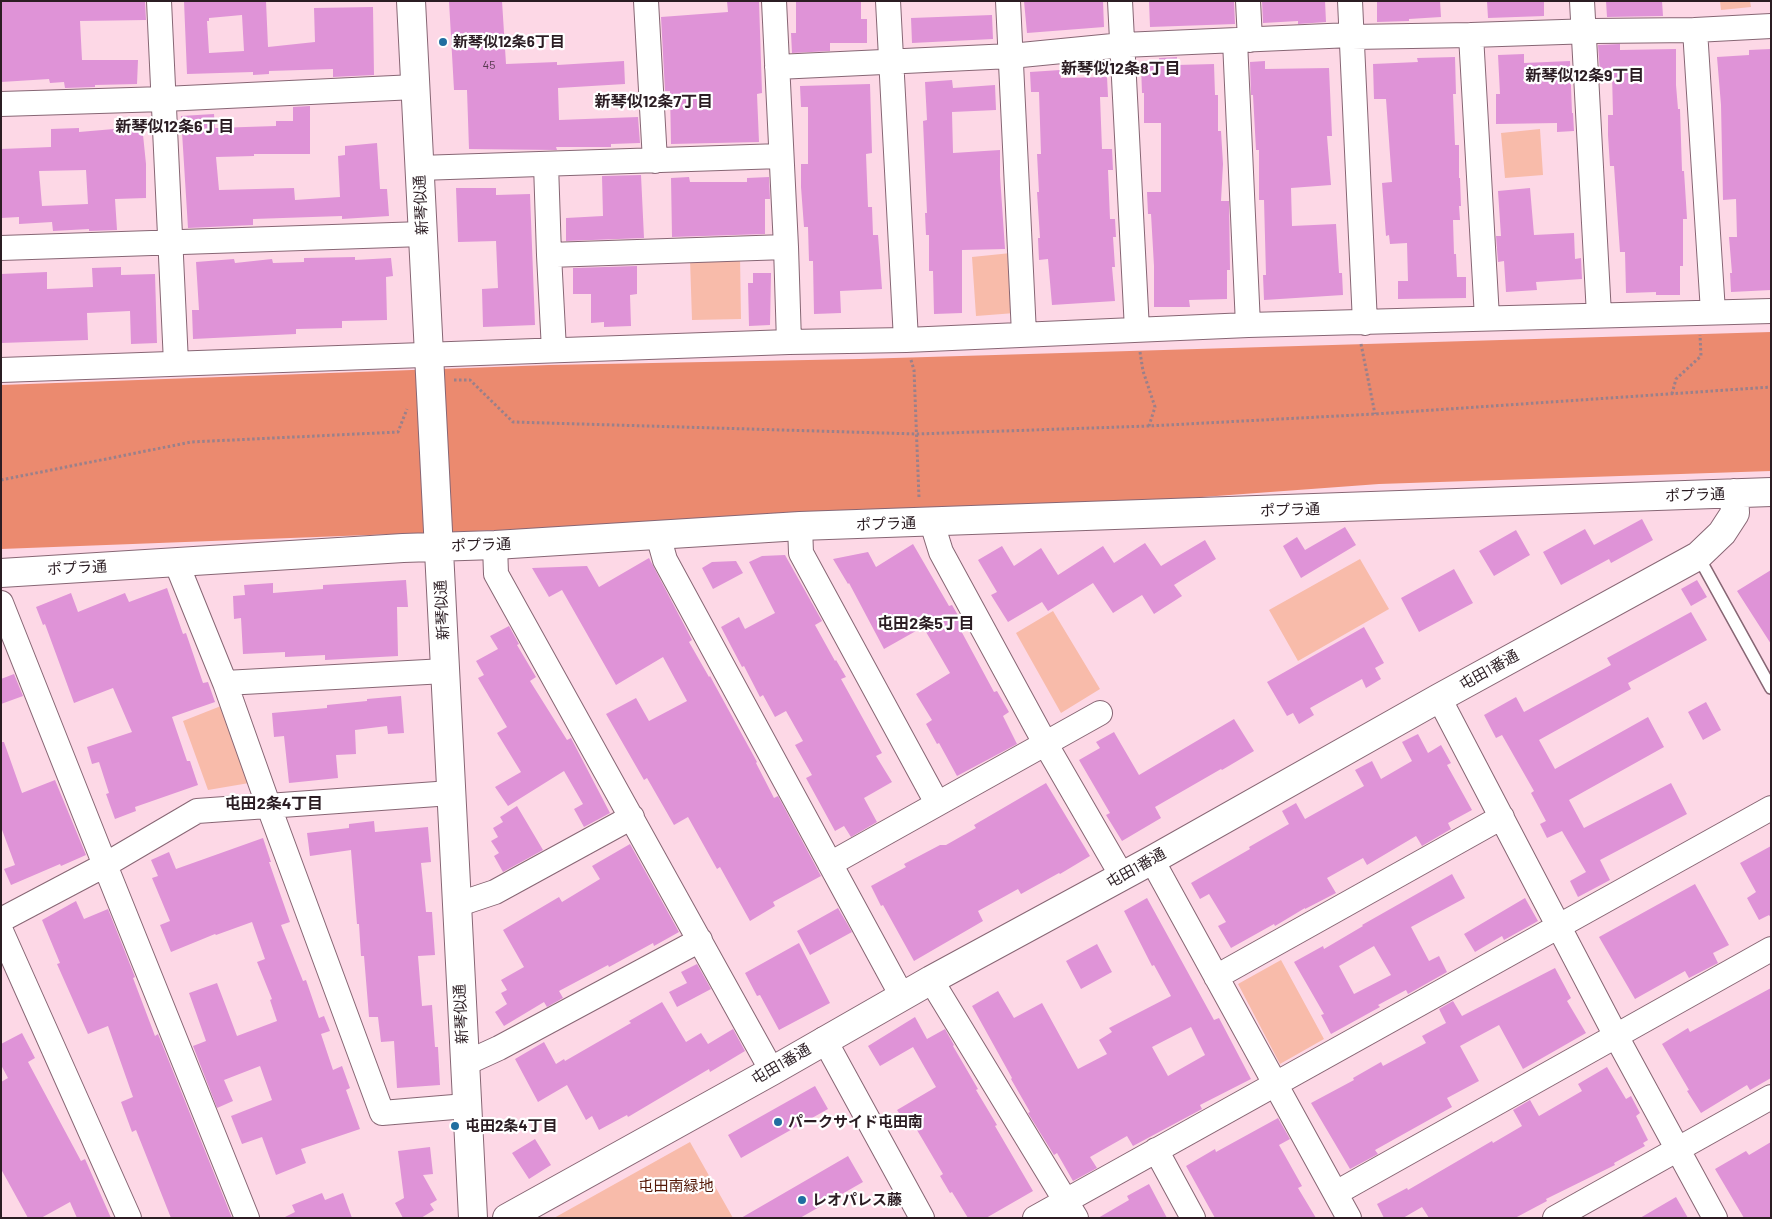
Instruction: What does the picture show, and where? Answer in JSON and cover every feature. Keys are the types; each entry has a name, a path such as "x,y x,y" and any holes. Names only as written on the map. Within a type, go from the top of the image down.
{"street":[{"path":"159,1 176,363"},
{"name":"新琴似通","path":"411,1 473,1218"},
{"path":"646,1 655,161"},
{"path":"774,1 789,342"},
{"path":"888,1 906,340"},
{"path":"1008,1 1024,334"},
{"path":"1120,1 1137,330"},
{"path":"1248,1 1243,40 1248,325"},
{"path":"1350,1 1365,323"},
{"path":"1582,1 1599,314"},
{"path":"777,67 1011,56 1122,45 1243,40 1351,36 1695,30 1771,26"},
{"path":"1695,30 1713,312"},
{"path":"1471,35 1487,318"},
{"path":"1,104 164,99 415,87"},
{"path":"419,168 781,156"},
{"path":"546,164 554,350"},
{"path":"1,248 423,234"},
{"path":"549,255 786,246"},
{"path":"1,370 176,363 429,367 554,350 906,340 1248,325 1365,323 1599,314 1771,311"},
{"name":"ポプラ通","path":"1,573 800,526 932,523 1771,492"},
{"name":"屯田1番通","path":"507,1218 772,1071 824,1039 1152,860 1439,698 1698,556 1722,533 1735,513 1734,494"},
{"path":"932,523 941,552 1045,743 1122,876"},
{"path":"800,526 801,553 937,803"},
{"path":"658,535 665,560 902,996"},
{"path":"496,545 496,574 772,1071"},
{"path":"176,562 225,683 382,1113 466,1106"},
{"path":"1,603 247,1218"},
{"path":"225,683 445,671"},
{"path":"1439,698 1616,1036 1715,1218"},
{"path":"830,864 1100,713"},
{"path":"1,920 105,865 197,811 451,793"},
{"path":"1034,1218 1071,1209 1156,1150 1771,808"},
{"path":"456,905 495,892 632,817"},
{"path":"1216,977 1502,817"},
{"path":"1152,860 1349,1218"},
{"path":"1,931 129,1218"},
{"path":"464,1064 499,1048 700,940"},
{"path":"1336,1193 1771,949"},
{"path":"931,980 1071,1209"},
{"path":"824,1039 922,1218"},
{"path":"1555,1218 1771,1097"},
{"path":"1156,1150 1193,1218"}],"lane":[{"path":"1698,556 1771,688"}],"path":[{"path":"1672,394 1676,379 1701,356 1700,325 1713,312"},
{"path":"1365,323 1359,336 1375,414"},
{"path":"1137,330 1143,371 1155,407 1149,426"},
{"path":"906,340 914,370 919,508 932,523"},
{"path":"429,367 470,380 512,422 917,434 1149,426 1375,414 1771,387"},
{"path":"1,480 191,442 398,432 408,406"}],"green space":[{"path":"1720,1 1750,1 1751,7 1721,10"},
{"path":"1540,129 1543,175 1505,178 1501,133"},
{"path":"1011,253 1015,313 976,316 972,257"},
{"path":"740,256 741,319 692,320 690,259"},
{"path":"1360,559 1389,609 1298,661 1269,610"},
{"path":"1053,611 1100,689 1061,713 1016,633"},
{"path":"226,704 255,782 208,790 183,721"},
{"path":"1281,960 1324,1039 1280,1064 1238,984"},
{"name":"屯田南緑地","path":"690,1142 733,1218 554,1218"}],"shaded area":[{"path":"1771,332 1771,471 1379,484 1026,510 1,549 1,385 549,365 860,359"}],"building":[{"path":"1,1 145,1 146,20 80,21 82,60 138,60 137,84 65,88 64,82 50,83 49,79 1,82"},
{"path":"184,1 266,1 268,47 315,42 314,8 373,7 374,75 333,77 333,69 269,71 269,74 253,75 253,72 187,74","holes":["242,15 244,51 209,53 207,21 209,21 209,18"]},
{"path":"449,1 502,1 506,64 557,62 557,65 624,61 625,84 558,88 559,120 638,117 640,143 611,144 611,147 556,147 557,150 469,149 467,90 454,90"},
{"path":"727,1 759,1 762,93 757,94 759,142 671,144 670,91 665,91 661,17 728,12"},
{"path":"796,1 861,1 861,19 867,19 867,43 830,43 830,51 792,53 791,33 796,33"},
{"path":"1024,1 1103,1 1104,27 1027,33"},
{"path":"1149,1 1234,2 1235,24 1150,27"},
{"path":"1262,1 1325,1 1326,22 1298,24 1298,21 1263,23"},
{"path":"1377,1 1440,1 1441,17 1377,22"},
{"path":"1487,1 1544,1 1544,16 1488,18"},
{"path":"1606,1 1662,1 1663,16 1607,17"},
{"path":"992,15 993,39 912,43 911,18"},
{"path":"1620,44 1620,50 1676,49 1676,85 1678,109 1680,109 1682,171 1684,171 1687,219 1683,219 1683,266 1680,266 1680,295 1656,295 1656,292 1626,293 1625,252 1620,252 1614,166 1610,166 1608,135 1608,115 1613,115 1612,73 1600,73 1598,45"},
{"path":"1771,49 1771,290 1731,292 1730,273 1732,273 1729,237 1737,237 1736,199 1723,200 1721,105 1717,57 1749,55 1749,50"},
{"path":"1524,54 1524,63 1570,61 1574,131 1557,132 1557,123 1496,124 1496,94 1500,94 1498,55"},
{"path":"1177,57 1177,65 1214,64 1215,95 1218,95 1218,131 1221,131 1223,164 1221,201 1229,201 1230,270 1227,270 1227,299 1189,300 1190,307 1154,307 1151,214 1148,214 1147,192 1161,192 1161,123 1144,123 1144,93 1142,93 1141,66 1160,65 1159,58"},
{"path":"1455,57 1456,94 1453,94 1455,145 1459,145 1461,206 1459,206 1460,220 1453,220 1454,254 1456,254 1457,277 1466,277 1466,298 1398,299 1398,281 1408,281 1407,243 1390,244 1389,235 1386,236 1382,183 1392,182 1386,99 1374,99 1373,64 1418,62 1417,58"},
{"path":"1265,61 1265,69 1329,68 1332,136 1327,136 1331,185 1291,188 1292,226 1336,224 1339,273 1342,273 1343,295 1264,300 1263,275 1266,275 1264,200 1259,200 1259,150 1256,150 1250,62"},
{"path":"1060,70 1061,78 1107,77 1108,97 1100,97 1102,149 1112,149 1113,170 1108,170 1110,219 1115,219 1116,237 1113,237 1115,267 1112,267 1115,301 1052,305 1048,259 1039,260 1037,154 1041,154 1039,92 1031,92 1030,72"},
{"path":"952,80 953,88 995,85 996,110 952,112 953,153 1000,150 1005,249 962,250 962,313 934,314 933,271 929,271 929,235 926,235 925,213 927,213 923,121 927,120 925,82"},
{"path":"870,84 872,153 866,154 868,207 872,207 873,235 878,235 882,289 840,291 841,313 814,314 813,261 809,261 808,227 804,227 801,187 801,164 808,164 808,107 801,107 800,86"},
{"path":"310,106 310,154 254,154 254,156 216,157 219,190 294,188 295,200 340,197 338,156 345,155 345,146 377,143 380,189 387,189 389,216 342,219 342,216 253,219 253,225 188,228 181,116 214,114 215,128 276,126 276,121 293,121 293,107"},
{"path":"142,125 146,164 146,198 115,199 117,230 53,231 52,222 19,224 19,217 1,218 1,149 51,147 51,129 79,128 79,132 114,129 114,127","holes":["86,170 88,204 42,206 39,171"]},
{"path":"641,175 644,238 566,241 566,218 603,216 602,176"},
{"path":"689,177 690,182 747,182 747,178 769,177 770,199 765,199 765,234 672,237 671,178"},
{"path":"456,188 496,188 496,195 530,194 535,325 483,327 482,289 498,288 496,241 458,242"},
{"path":"1530,188 1534,235 1574,233 1575,259 1581,258 1582,279 1536,282 1537,290 1506,292 1504,261 1498,262 1496,236 1501,236 1498,191"},
{"path":"355,257 355,260 391,258 393,276 386,277 387,320 342,321 342,328 296,329 296,334 193,339 192,310 199,310 196,262 234,259 235,263 272,259 273,263 304,262 304,258"},
{"path":"637,266 637,294 630,295 631,326 604,327 604,322 591,323 591,294 573,294 573,268"},
{"path":"121,267 121,275 155,274 157,343 131,344 130,311 87,313 88,340 1,343 1,274 47,272 47,289 93,287 92,268"},
{"path":"753,273 771,273 770,325 749,326 748,283 753,283"},
{"path":"1642,519 1653,540 1611,563 1609,559 1561,585 1543,552 1585,529 1594,545"},
{"path":"1345,527 1356,545 1301,578 1283,546 1297,537 1305,550"},
{"path":"1516,530 1530,555 1494,576 1479,551"},
{"path":"1205,540 1216,559 1174,585 1182,596 1154,614 1142,595 1113,613 1093,583 1048,611 1042,602 1008,622 991,595 997,592 978,560 1002,546 1014,566 1041,548 1058,575 1103,546 1114,563 1145,543 1161,566"},
{"path":"913,544 949,606 952,605 963,624 959,627 994,692 997,691 1009,712 1003,716 1017,744 957,776 926,724 932,720 916,694 950,673 923,627 884,649 849,583 833,559 868,552 876,567"},
{"path":"785,555 822,621 815,625 846,677 841,679 882,753 876,756 892,782 864,798 877,822 851,837 844,826 835,831 806,778 812,775 795,745 803,741 786,711 775,717 763,695 760,697 744,666 742,667 721,627 739,617 745,629 775,613 749,562 762,556"},
{"path":"649,558 692,640 689,642 710,676 757,762 774,798 778,796 821,876 773,902 775,906 750,921 720,867 717,869 688,817 674,825 647,778 644,780 606,714 636,698 649,721 687,701 663,657 616,685 562,590 549,597 532,568 587,566 599,587"},
{"path":"736,561 743,573 713,589 702,568 712,562"},
{"path":"1454,569 1473,603 1419,632 1401,598"},
{"path":"1771,570 1771,644 1737,591"},
{"path":"406,580 408,607 397,607 398,656 325,660 325,655 285,657 285,652 243,654 241,618 234,619 233,596 245,595 244,585 273,583 273,593 323,589 323,585"},
{"path":"1697,580 1707,597 1691,606 1681,589"},
{"path":"167,588 183,634 186,633 203,683 208,682 215,702 172,717 187,761 190,761 198,785 135,807 136,811 115,819 106,794 109,793 99,762 92,764 87,747 132,732 113,688 74,703 45,624 43,625 36,607 71,593 78,612 125,593 129,602"},
{"path":"1691,612 1707,640 1628,683 1631,689 1539,740 1555,769 1648,717 1664,747 1569,800 1584,828 1671,783 1687,814 1600,860 1610,880 1578,897 1570,881 1586,872 1562,831 1547,838 1540,824 1546,821 1531,793 1534,791 1502,735 1496,738 1484,715 1516,697 1524,712 1611,665 1607,658"},
{"path":"509,626 519,644 517,645 536,677 530,681 567,740 571,738 610,813 584,827 574,809 583,804 564,771 508,806 495,787 521,772 497,733 507,727 478,678 484,675 476,661 498,649 490,636"},
{"path":"1364,627 1384,663 1375,668 1381,679 1366,688 1362,679 1310,708 1314,715 1299,724 1293,713 1287,716 1267,682"},
{"path":"14,674 23,696 1,704 1,679"},
{"path":"401,696 404,733 388,734 387,726 355,730 356,754 336,755 338,778 289,783 284,736 274,737 272,713 327,708 327,705"},
{"path":"1706,702 1721,730 1703,740 1688,712"},
{"path":"1234,719 1254,751 1155,807 1161,818 1122,841 1106,815 1110,813 1079,760 1100,748 1096,742 1114,732 1139,775"},
{"path":"1418,734 1428,753 1441,745 1451,763 1447,765 1472,810 1448,823 1451,829 1422,846 1416,836 1367,865 1363,858 1327,878 1336,893 1231,948 1218,926 1226,922 1209,894 1200,899 1191,883 1289,824 1282,811 1296,803 1305,819 1364,786 1355,770 1372,761 1381,779 1412,761 1402,742"},
{"path":"1,742 4,742 22,793 55,780 86,855 11,885 4,869 15,865 1,827"},
{"path":"1046,783 1090,856 1021,894 1018,889 978,911 983,921 914,961 871,886 906,867 904,864 940,845 946,845 976,828 974,825"},
{"path":"517,806 543,850 503,872 494,856 499,853 491,841 498,837 493,828 503,822 500,817"},
{"path":"374,821 375,832 428,827 431,862 421,863 426,912 432,912 435,955 418,956 422,1006 432,1005 435,1047 438,1047 440,1085 397,1088 394,1041 381,1042 378,1017 369,1017 364,956 361,956 359,924 357,924 351,850 310,856 307,833 349,828 349,824"},
{"path":"263,838 271,862 269,862 290,922 281,925 303,981 306,980 319,1018 324,1016 330,1031 321,1034 333,1070 342,1066 350,1088 346,1090 360,1129 301,1149 306,1163 276,1175 262,1137 242,1144 231,1116 272,1100 260,1066 224,1080 233,1101 217,1108 193,1046 206,1041 189,993 217,983 237,1036 277,1021 270,1000 272,999 257,962 265,959 252,922 215,934 171,952 160,925 170,921 152,878 158,876 151,860 169,852 176,869"},
{"path":"630,844 679,932 654,946 653,943 609,967 608,965 559,991 563,998 547,1007 544,1002 504,1026 495,1012 507,1004 501,993 507,990 501,980 524,967 503,930 559,897 562,902 600,879 592,866"},
{"path":"1771,846 1771,918 1769,915 1759,920 1747,898 1756,892 1740,863"},
{"path":"1452,874 1465,898 1411,927 1429,961 1439,956 1447,972 1408,994 1406,990 1378,1005 1380,1007 1331,1034 1321,1015 1324,1014 1294,962 1323,946 1324,949","holes":["1374,946 1391,975 1354,994 1339,966"]},
{"path":"1695,884 1729,945 1713,953 1718,963 1689,978 1685,971 1635,999 1599,937"},
{"path":"1147,898 1214,1020 1219,1018 1251,1079 1200,1105 1202,1109 1133,1146 1127,1136 1090,1157 1097,1168 1073,1181 1057,1153 1054,1155 1028,1113 1030,1112 972,1006 998,991 1014,1018 1042,1003 1078,1069 1107,1054 1099,1040 1112,1032 1109,1028 1171,996 1154,965 1152,966 1124,911","holes":["1191,1027 1205,1055 1168,1076 1152,1047"]},
{"path":"1525,898 1538,921 1504,940 1502,936 1475,952 1464,934"},
{"path":"76,901 84,919 108,909 135,977 133,978 155,1036 158,1034 232,1218 171,1218 136,1130 132,1132 121,1102 133,1097 108,1026 88,1034 57,964 60,963 42,920"},
{"path":"838,908 852,932 810,955 797,931"},
{"path":"799,943 830,1003 779,1030 760,995 757,996 745,973"},
{"path":"1097,944 1112,972 1081,989 1066,961"},
{"path":"697,964 711,989 677,1007 669,992 687,983 681,972"},
{"path":"1555,968 1571,998 1567,1001 1586,1033 1523,1069 1499,1025 1460,1046 1479,1081 1447,1098 1452,1107 1375,1150 1378,1154 1350,1169 1311,1103 1354,1080 1353,1078 1381,1062 1383,1066 1426,1043 1422,1036 1446,1023 1439,1009 1453,1001 1462,1016"},
{"path":"1771,988 1771,1078 1750,1090 1747,1085 1701,1113 1662,1044 1688,1028 1690,1032"},
{"path":"662,1002 686,1042 701,1033 708,1044 733,1029 745,1051 710,1072 709,1069 628,1117 627,1115 599,1130 592,1116 586,1120 567,1085 538,1102 515,1059 544,1042 556,1064 564,1059 565,1061 631,1023 629,1021"},
{"path":"915,1017 927,1039 945,1029 978,1089 976,1090 997,1125 995,1126 1033,1191 986,1218 968,1218 940,1176 943,1174 914,1125 909,1128 897,1110 936,1087 913,1047 880,1066 868,1046"},
{"path":"22,1033 35,1058 28,1062 81,1161 85,1159 111,1218 77,1218 70,1202 41,1218 28,1218 1,1169 1,1082 8,1078 1,1065 1,1044"},
{"path":"1607,1067 1626,1099 1631,1096 1640,1113 1636,1116 1648,1140 1643,1143 1645,1146 1614,1163 1615,1165 1546,1199 1547,1201 1515,1218 1429,1218 1422,1207 1403,1218 1384,1218 1377,1204 1407,1188 1408,1190 1492,1141 1493,1143 1522,1126 1513,1110 1530,1100 1539,1116 1582,1091 1578,1084"},
{"name":"パークサイド屯田南","path":"815,1086 828,1109 741,1158 728,1135"},
{"path":"1278,1118 1290,1139 1279,1145 1302,1186 1298,1188 1316,1218 1215,1218 1186,1166 1215,1149 1216,1152"},
{"path":"535,1139 551,1165 529,1179 512,1153"},
{"path":"1771,1142 1771,1218 1744,1218 1715,1169 1746,1151 1749,1155"},
{"path":"430,1147 433,1174 423,1175 437,1200 430,1204 434,1210 421,1218 403,1218 395,1203 404,1198 398,1151"},
{"name":"レオパレス藤","path":"848,1156 863,1182 800,1218 741,1218"},
{"path":"1149,1184 1167,1218 1098,1218 1129,1200 1127,1196"},
{"path":"322,1193 325,1200 343,1193 352,1218 283,1218 295,1212 292,1205"},
{"path":"1676,1197 1688,1218 1640,1218"}],"place":[{"name":"新琴似12条6丁目","path":"443,42"},
{"name":"パークサイド屯田南","path":"778,1122"},
{"name":"屯田2条4丁目","path":"455,1126"},
{"name":"レオパレス藤","path":"802,1200"}],"district":[{"name":"新琴似12条8丁目","path":"1121,69"},
{"name":"新琴似12条9丁目","path":"1585,76"},
{"name":"新琴似12条7丁目","path":"654,102"},
{"name":"新琴似12条6丁目","path":"175,127"},
{"name":"屯田2条5丁目","path":"926,624"},
{"name":"屯田2条4丁目","path":"274,804"}]}
